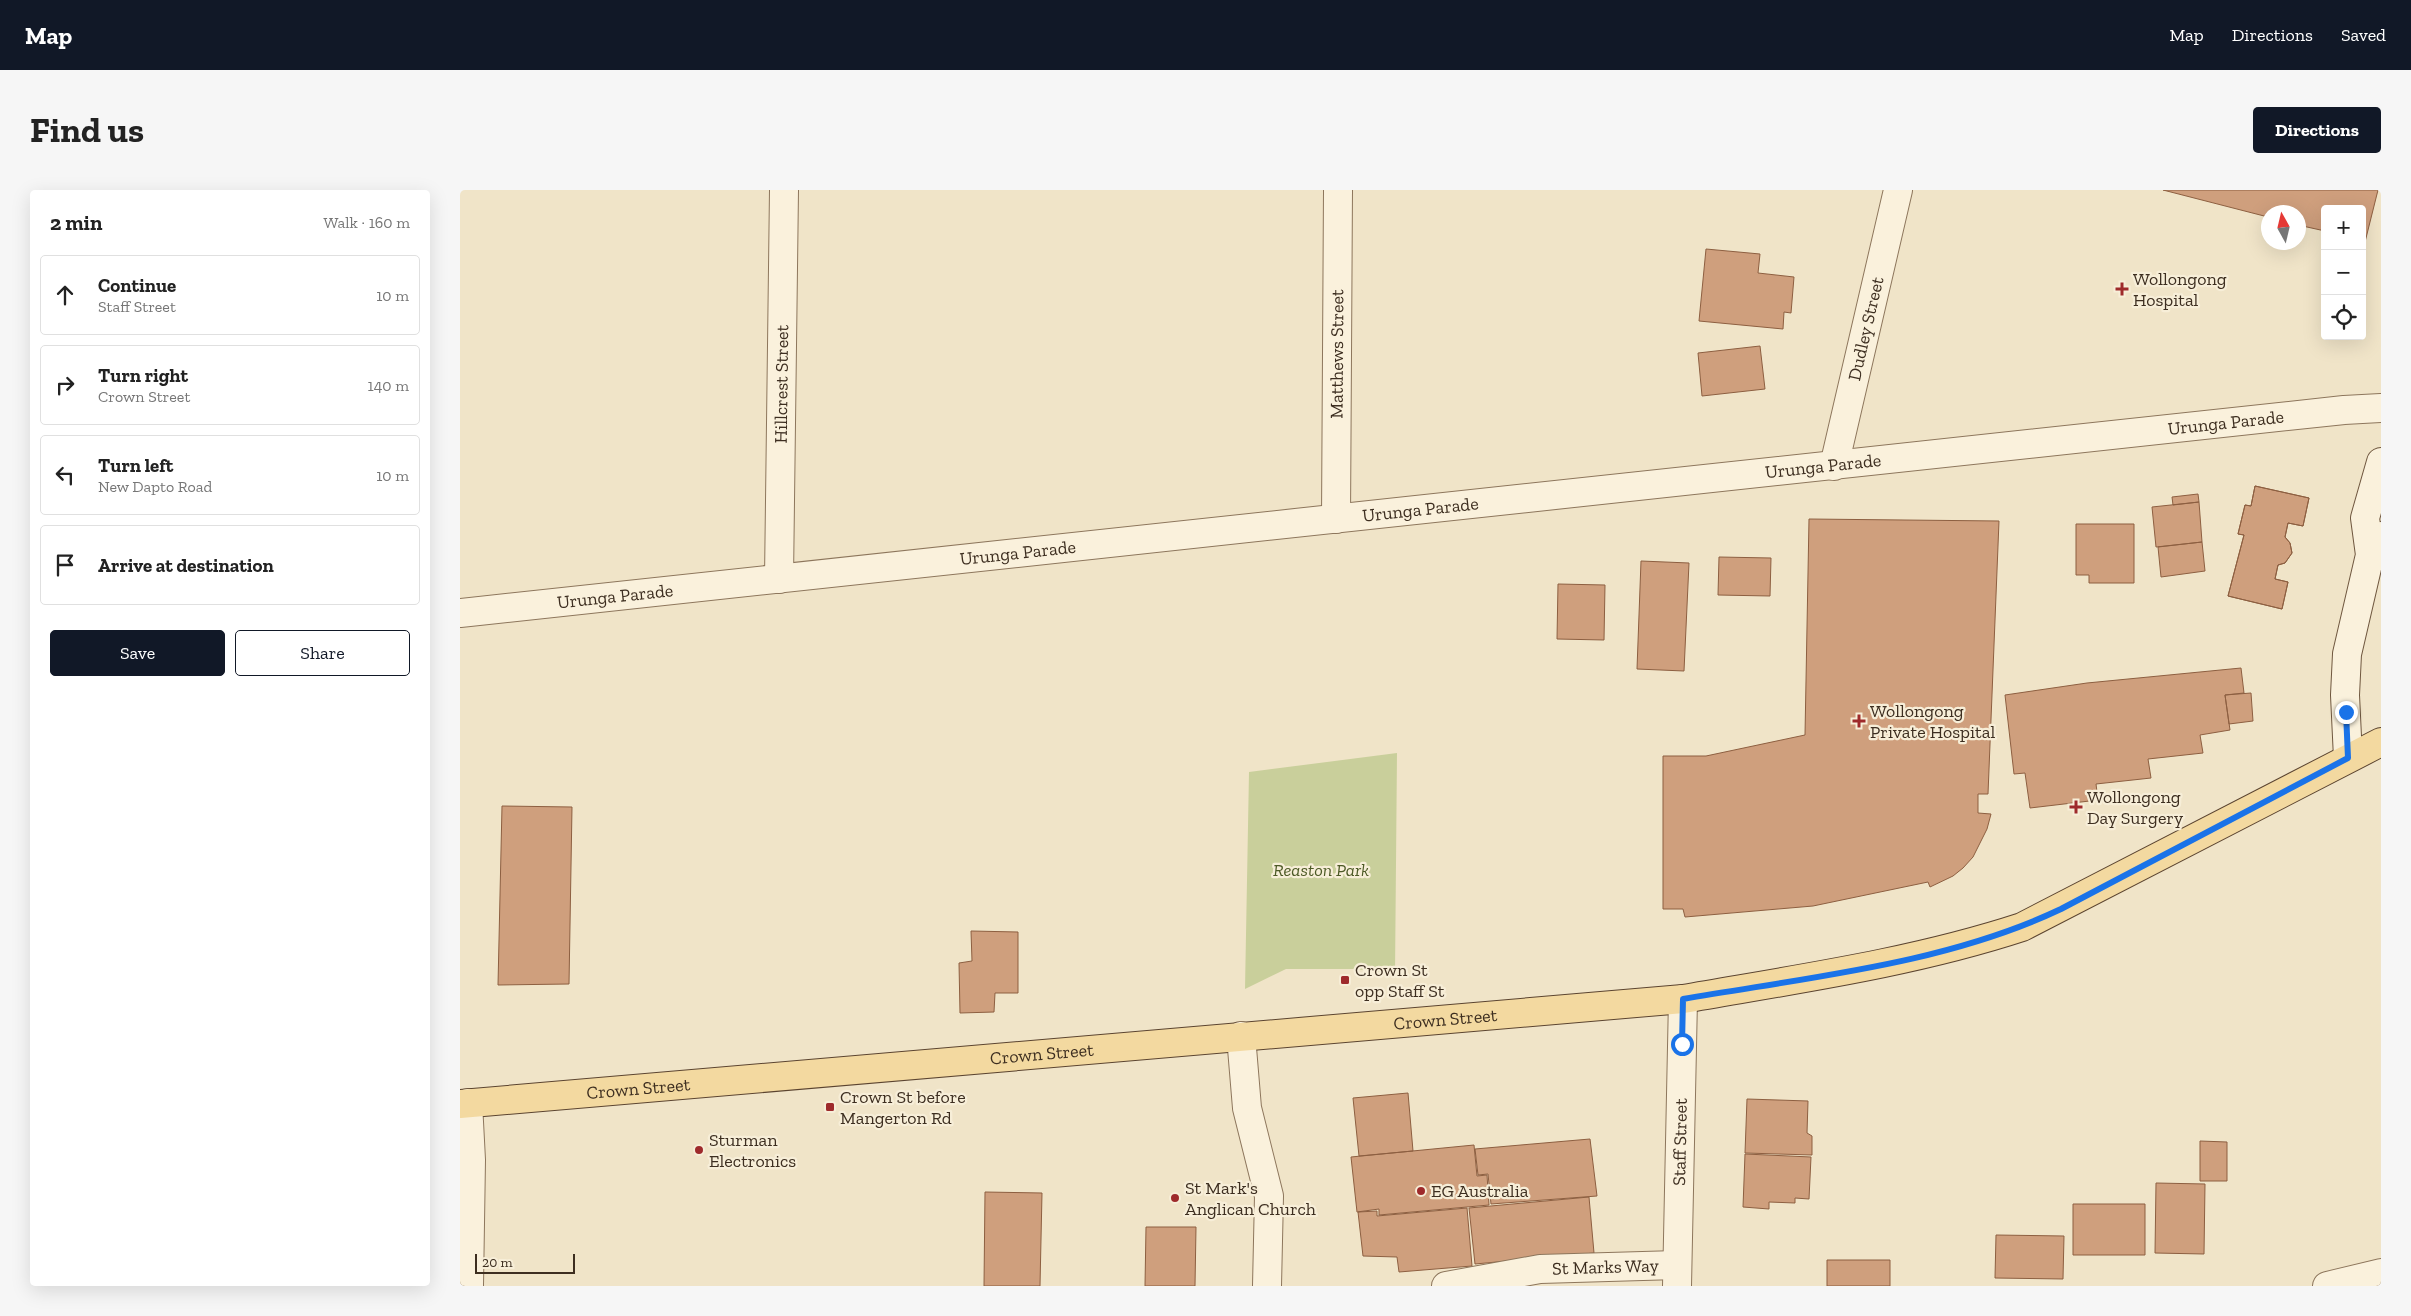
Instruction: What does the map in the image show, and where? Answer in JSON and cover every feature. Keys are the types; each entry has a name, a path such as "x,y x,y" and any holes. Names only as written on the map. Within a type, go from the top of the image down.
{"main road":[{"name":"Crown Street","path":"464,1104 1683,999 1883,964 1947,949 2022,927 2381,742"}],"street":[{"name":"Hillcrest Street","path":"779,579 784,190"},
{"name":"Matthews Street","path":"1336,519 1338,190"},
{"name":"Dudley Street","path":"1834,466 1898,190"},
{"name":"Urunga Parade","path":"460,613 2344,410 2381,408"},
{"path":"2348,758 2345,695 2347,654 2376,545 2365,518 2381,462"},
{"name":"Staff Street","path":"1677,1276 1683,999"},
{"path":"1241,1036 1247,1108 1269,1196 1267,1286"},
{"path":"464,1104 471,1160 469,1286"},
{"name":"St Marks Way","path":"1446,1286 1540,1269 1677,1276"},
{"path":"2328,1286 2381,1273"}],"green space":[{"name":"Reaston Park","path":"1397,753 1395,974 1356,969 1286,969 1245,989 1249,772"}],"building":[{"path":"2163,190 2378,190 2366,238 2366,205 2321,205 2321,230 2306,227 2306,205 2261,205 2261,215"},
{"path":"1706,249 1760,254 1758,273 1794,277 1791,313 1784,312 1783,329 1699,321"},
{"path":"1760,346 1765,389 1702,396 1698,353"},
{"path":"2255,486 2309,498 2303,526 2288,523 2285,537 2290,543 2292,553 2285,563 2278,565 2275,579 2288,582 2282,609 2228,596 2244,535 2238,534 2245,505 2251,506"},
{"path":"2255,486 2309,498 2303,526 2288,523 2285,537 2290,543 2292,553 2285,563 2278,565 2275,579 2288,582 2282,609 2228,596 2244,535 2238,534 2245,505 2251,506"},
{"path":"2198,494 2199,502 2173,505 2172,497"},
{"path":"2199,502 2202,542 2156,547 2152,507"},
{"name":"Wollongong Private Hospital","path":"1809,519 1999,521 1988,794 1978,794 1978,813 1991,814 1987,829 1973,857 1963,868 1953,876 1930,887 1928,882 1813,906 1685,917 1683,909 1663,909 1663,756 1706,756 1805,735"},
{"path":"2076,524 2134,524 2134,583 2089,583 2089,575 2076,575"},
{"path":"2202,542 2205,571 2161,577 2158,547"},
{"path":"1719,557 1771,558 1770,596 1718,595"},
{"path":"1641,561 1689,563 1684,671 1637,669"},
{"path":"1558,584 1605,585 1604,640 1557,639"},
{"name":"Wollongong Day Surgery","path":"2241,668 2244,693 2225,695 2230,730 2200,735 2203,753 2148,759 2151,778 2096,784 2098,800 2030,808 2025,773 2014,774 2005,695 2087,683"},
{"path":"2251,693 2253,721 2229,724 2225,695"},
{"path":"502,806 572,807 569,984 498,985"},
{"path":"971,931 1018,932 1018,993 995,993 994,1012 960,1013 959,963 972,961"},
{"path":"1408,1093 1413,1151 1359,1156 1353,1098"},
{"path":"1747,1099 1808,1101 1807,1133 1812,1136 1812,1155 1745,1153"},
{"path":"1590,1139 1597,1196 1491,1204 1488,1174 1478,1175 1475,1149"},
{"path":"2200,1141 2227,1142 2227,1181 2200,1181"},
{"name":"EG Australia","path":"1474,1145 1477,1176 1487,1175 1489,1205 1379,1215 1379,1209 1357,1212 1351,1157"},
{"path":"1745,1154 1811,1157 1809,1199 1795,1198 1795,1203 1769,1202 1769,1209 1743,1207"},
{"path":"2156,1183 2205,1184 2204,1254 2155,1253"},
{"path":"985,1192 1042,1193 1040,1286 984,1286"},
{"path":"1589,1197 1594,1253 1475,1264 1469,1208"},
{"path":"2073,1204 2145,1204 2145,1255 2073,1255"},
{"path":"1467,1208 1472,1266 1399,1272 1397,1257 1363,1256 1358,1212 1377,1211 1377,1216"},
{"path":"1146,1227 1196,1227 1195,1286 1145,1286"},
{"path":"1996,1235 2064,1236 2063,1279 1995,1278"},
{"path":"1827,1260 1890,1260 1890,1286 1827,1286"}],"place":[{"name":"Wollongong Hospital","path":"2122,289"},
{"name":"Wollongong Private Hospital","path":"1859,721"},
{"name":"Wollongong Day Surgery","path":"2076,807"},
{"name":"Crown St opp Staff St","path":"1345,980"},
{"name":"Crown St before Mangerton Rd","path":"830,1107"},
{"name":"Sturman Electronics","path":"699,1150"},
{"name":"EG Australia","path":"1421,1191"},
{"name":"St Mark's Anglican Church","path":"1175,1198"}],"route":[{"path":"1682,1044 1683,999 1883,964 1939,951 2022,927 2061,909 2348,758 2346,712"}]}
